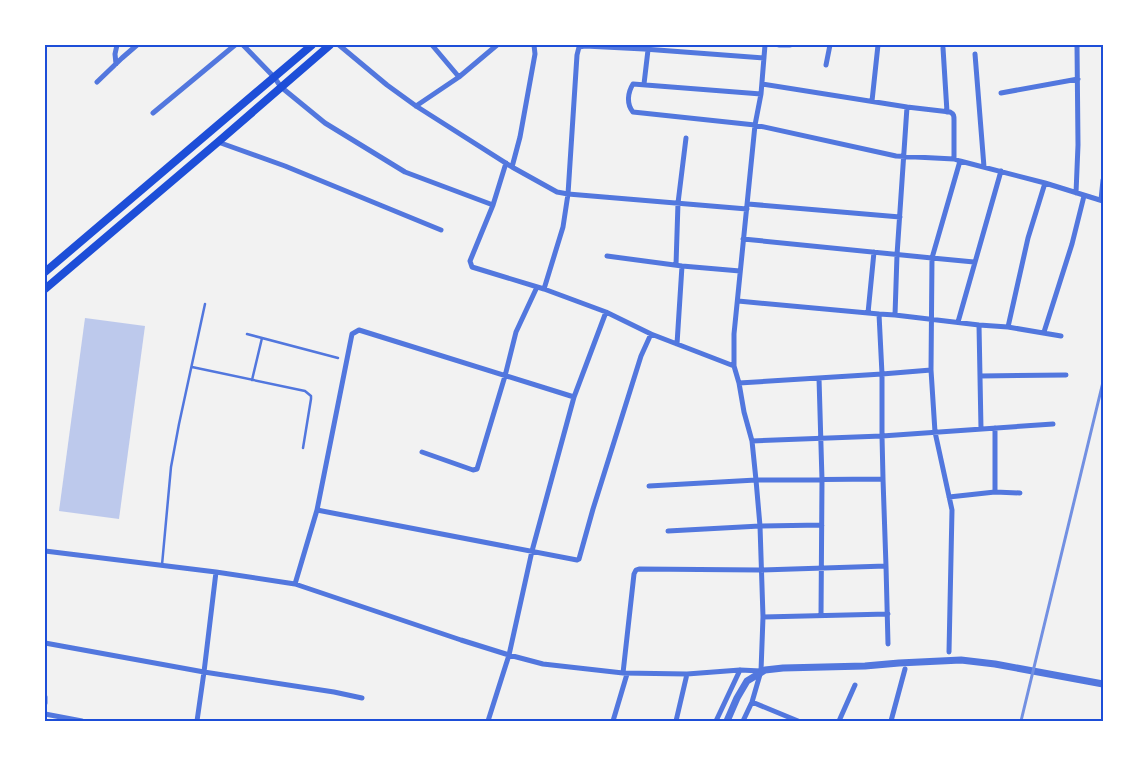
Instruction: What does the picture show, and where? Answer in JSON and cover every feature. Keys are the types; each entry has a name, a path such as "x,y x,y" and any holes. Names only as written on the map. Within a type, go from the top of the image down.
{"main road":[{"path":"45,272 312,45"},
{"path":"45,289 330,45"}],"street":[{"path":"116,64 115,54 117,45"},
{"path":"97,82 137,45"},
{"path":"153,113 235,45"},
{"path":"243,45 274,77 281,87 325,123 405,172 492,205"},
{"path":"339,45 416,106 512,167 557,192 678,203 900,217"},
{"path":"432,45 459,77"},
{"path":"416,106 459,77 497,45"},
{"path":"512,167 520,137 535,54 534,45"},
{"path":"743,721 752,702 761,670 763,617 760,526 756,480 752,441 734,366 734,334 765,45"},
{"path":"779,45 790,45"},
{"path":"826,65 830,45"},
{"path":"872,101 878,45"},
{"path":"1076,193 1078,145 1077,45"},
{"path":"544,289 563,227 568,194 579,46 646,48 764,58"},
{"path":"644,84 646,48"},
{"path":"942,48 947,112"},
{"path":"975,54 984,167"},
{"path":"1001,93 1078,79"},
{"path":"761,94 633,84 628,102 633,112 755,125 904,157 957,160 1102,200 1103,180"},
{"path":"762,84 947,112 954,116 957,160 932,258 931,370 935,432 952,510 949,652"},
{"path":"894,315 907,107"},
{"path":"676,265 678,203 686,138"},
{"path":"218,142 285,166 441,230"},
{"path":"506,163 470,262 472,267 544,289 606,312 651,334 734,366"},
{"path":"958,322 1001,171"},
{"path":"1008,327 1028,238 1045,183"},
{"path":"1044,332 1072,244 1084,196"},
{"path":"743,239 974,262"},
{"path":"868,313 874,252"},
{"path":"607,256 682,266 740,270"},
{"path":"677,344 682,266"},
{"path":"422,452 473,470 477,469 516,332 537,287"},
{"path":"738,300 1008,327 1061,336"},
{"path":"488,721 509,655 532,551 574,398 606,312"},
{"path":"879,314 888,644"},
{"path":"979,325 981,429"},
{"path":"295,584 317,510 352,334 355,331 359,330 574,398"},
{"path":"317,510 577,560 580,557 641,356 651,334"},
{"path":"739,382 931,370"},
{"path":"980,376 1066,375"},
{"path":"819,378 822,480 821,616"},
{"path":"752,441 882,436 1053,424"},
{"path":"995,428 995,492"},
{"path":"649,486 756,480 883,479"},
{"path":"949,497 995,492 1020,493"},
{"path":"668,531 760,526 822,526"},
{"path":"45,550 295,584 509,655 543,664 625,674 687,674 761,670"},
{"path":"613,721 625,674 634,574 636,570 760,570 886,566"},
{"path":"197,721 216,572"},
{"path":"763,617 888,614"},
{"path":"45,643 362,698"},
{"path":"727,721 747,681 766,670 783,668 865,666 961,660 995,664 1103,684"},
{"path":"892,721 905,669"},
{"path":"716,721 740,670"},
{"path":"676,721 687,674"},
{"path":"839,721 855,685"},
{"path":"45,697 45,703"},
{"path":"752,702 798,721"},
{"path":"45,714 82,721"}],"lane":[{"path":"162,565 171,467 205,304"},
{"path":"247,334 338,358"},
{"path":"252,380 262,338"},
{"path":"192,367 305,391 312,399 303,448"}],"building":[{"path":"85,318 145,326 119,519 59,511"}],"railway":[{"path":"1021,721 1103,382"}]}
